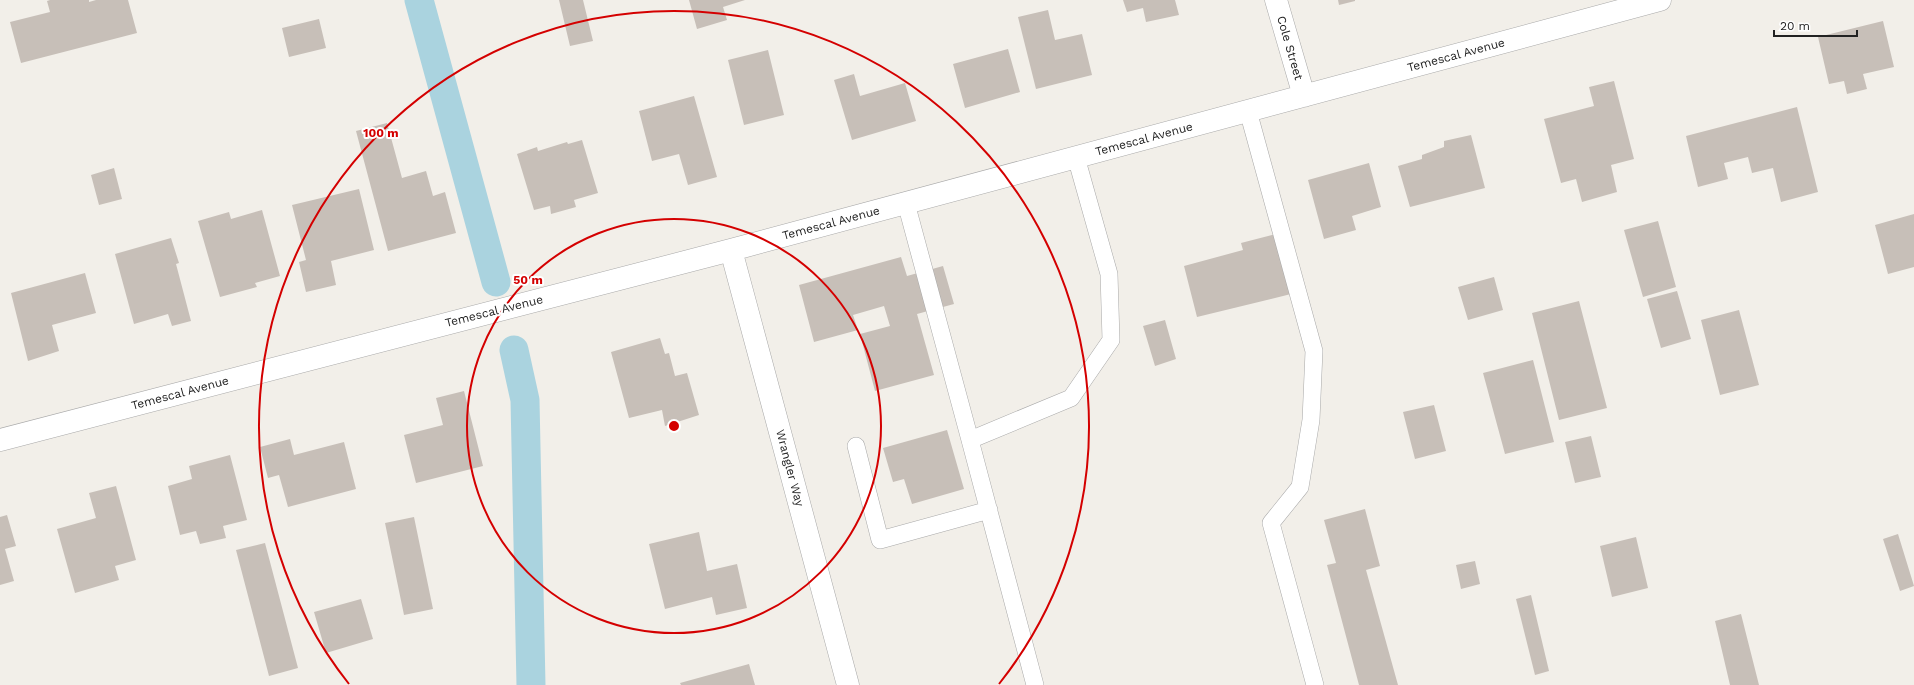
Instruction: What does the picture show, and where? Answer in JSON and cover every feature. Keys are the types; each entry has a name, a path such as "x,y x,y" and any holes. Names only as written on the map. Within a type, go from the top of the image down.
{"street":[{"name":"Cole Street","path":"1276,0 1304,96"},
{"name":"Temescal Avenue","path":"0,440 731,250 1660,0"},
{"name":"Wrangler Way","path":"731,250 848,685"}],"lane":[{"path":"1248,111 1314,351 1311,420 1300,487 1271,523 1316,685"},
{"path":"970,440 1071,398 1111,340 1109,274 1076,157"},
{"path":"906,203 1035,685"},
{"path":"856,446 880,540 989,510"}],"building":[{"path":"89,0 89,2 96,0 128,0 137,33 21,63 10,22 50,12 47,1"},
{"path":"559,0 583,0 593,41 570,46"},
{"path":"689,0 745,0 723,7 727,20 697,29"},
{"path":"1123,0 1175,0 1179,15 1146,22 1143,8 1127,12"},
{"path":"1338,0 1355,0 1355,1 1339,5"},
{"path":"1048,10 1055,40 1082,34 1092,75 1036,89 1018,17"},
{"path":"319,19 326,48 289,57 282,28"},
{"path":"1883,21 1894,67 1863,74 1867,89 1847,94 1844,81 1829,84 1818,37"},
{"path":"1008,49 1020,92 965,108 953,64"},
{"path":"768,50 784,115 744,125 728,60"},
{"path":"854,74 860,96 905,83 916,121 852,140 834,80"},
{"path":"1614,81 1634,159 1611,165 1617,192 1582,202 1576,179 1561,183 1544,119 1594,106 1589,87"},
{"path":"694,96 717,177 688,185 679,154 652,161 639,111"},
{"path":"1797,107 1818,192 1781,202 1773,168 1752,173 1748,157 1724,163 1728,179 1698,187 1686,136"},
{"path":"387,123 402,178 426,171 433,196 445,192 456,233 388,251 356,131"},
{"path":"1471,135 1485,188 1410,207 1398,166 1422,159 1422,155 1444,147 1444,141"},
{"path":"582,140 598,193 574,200 576,207 551,214 550,206 534,210 517,154 537,147 538,151 567,142 568,144"},
{"path":"1369,163 1381,207 1352,216 1356,230 1324,239 1308,180"},
{"path":"114,168 122,199 99,205 91,175"},
{"path":"359,189 374,250 331,261 336,285 306,292 299,262 306,260 292,205"},
{"path":"262,210 280,276 255,283 257,287 220,297 198,221 229,212 231,219"},
{"path":"1914,214 1914,267 1888,274 1875,225"},
{"path":"1658,221 1676,287 1643,297 1624,230"},
{"path":"1276,234 1291,294 1197,317 1184,266 1243,250 1241,243"},
{"path":"171,238 179,263 176,264 191,321 172,326 168,314 134,324 115,254"},
{"path":"901,257 907,276 943,266 954,304 917,314 934,375 875,391 860,334 890,326 884,306 853,315 858,330 814,342 799,285"},
{"path":"85,273 96,313 52,325 59,351 28,361 11,293"},
{"path":"1494,277 1503,310 1468,320 1458,287"},
{"path":"1677,291 1691,339 1661,348 1647,299"},
{"path":"1579,301 1607,408 1559,420 1532,313"},
{"path":"1739,310 1759,385 1720,395 1701,320"},
{"path":"1165,320 1176,359 1155,366 1143,326"},
{"path":"660,338 665,354 669,353 675,376 687,373 699,415 665,426 662,410 629,418 611,352"},
{"path":"1533,360 1554,442 1505,454 1483,373"},
{"path":"464,391 483,466 416,483 404,435 443,425 436,398"},
{"path":"1434,405 1446,451 1415,459 1403,412"},
{"path":"947,430 964,489 912,504 904,479 893,482 883,448"},
{"path":"1591,436 1601,477 1575,483 1565,442"},
{"path":"290,439 294,455 344,442 356,489 288,507 279,475 268,478 260,447"},
{"path":"230,455 247,520 223,526 226,538 200,544 196,531 180,535 168,486 192,479 189,466"},
{"path":"116,486 136,560 115,566 119,580 75,593 57,529 96,518 89,493"},
{"path":"1365,509 1380,566 1366,570 1398,685 1359,685 1327,565 1336,563 1324,520"},
{"path":"7,515 16,546 5,549 14,581 0,585 0,517"},
{"path":"414,517 433,609 404,615 385,523"},
{"path":"699,532 707,571 737,564 747,608 716,615 712,597 665,609 649,544"},
{"path":"1898,534 1914,586 1900,591 1883,539"},
{"path":"1636,537 1648,588 1612,597 1600,546"},
{"path":"265,543 298,668 269,676 236,550"},
{"path":"1475,561 1480,584 1461,589 1456,565"},
{"path":"1531,595 1549,671 1535,675 1516,599"},
{"path":"361,599 373,639 326,653 314,612"},
{"path":"1741,614 1759,685 1730,685 1715,621"},
{"path":"749,664 755,685 681,685 680,683"}],"waterway":[{"path":"419,0 496,282"},
{"path":"514,350 525,400 531,685"}]}
